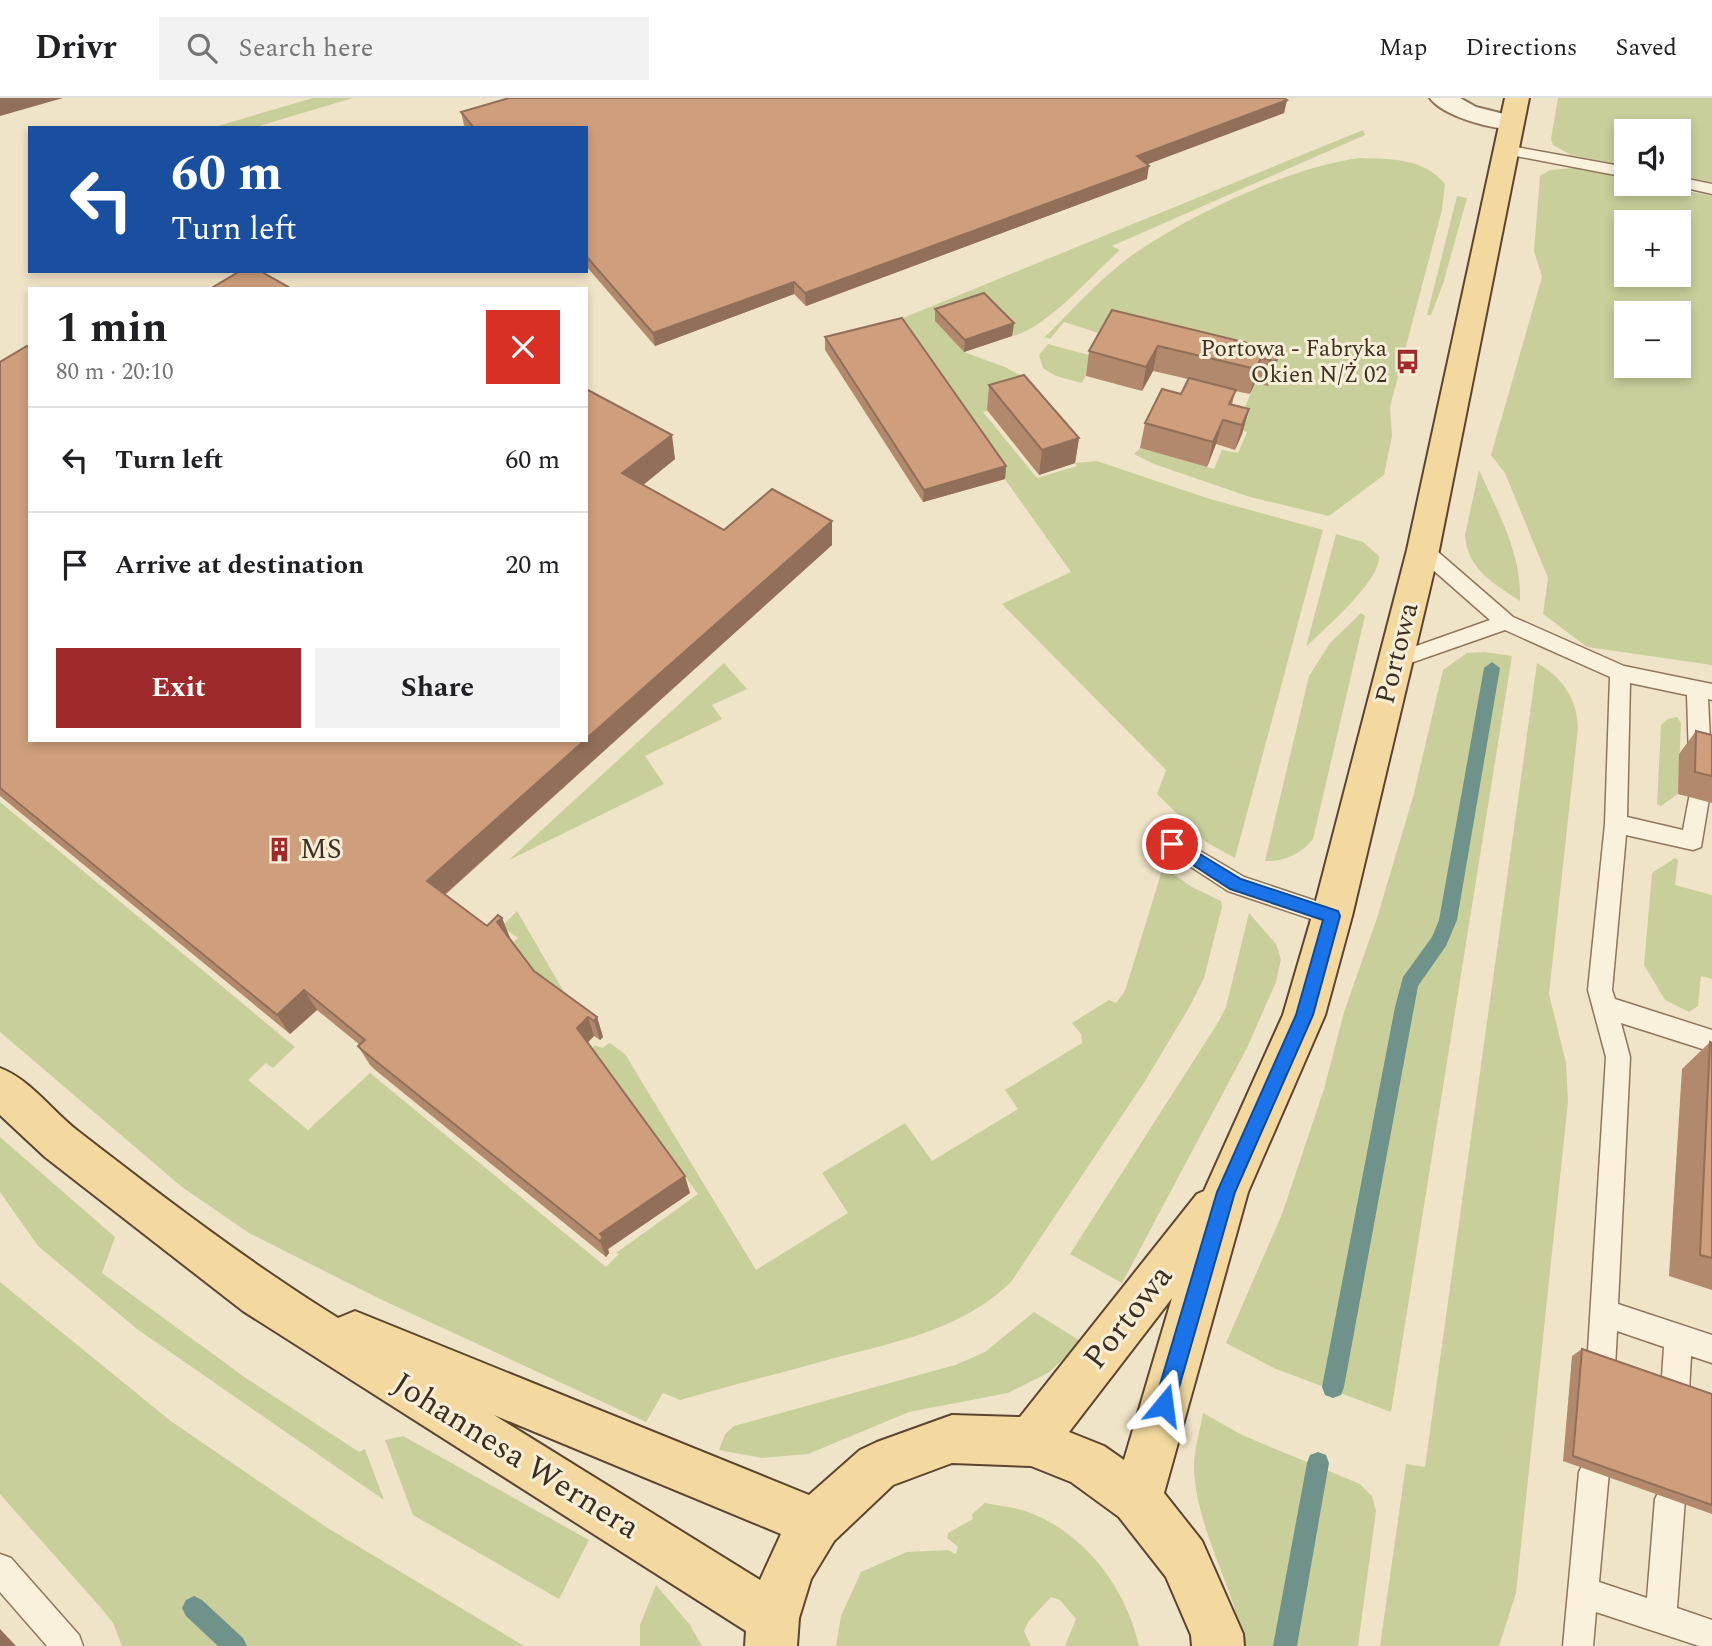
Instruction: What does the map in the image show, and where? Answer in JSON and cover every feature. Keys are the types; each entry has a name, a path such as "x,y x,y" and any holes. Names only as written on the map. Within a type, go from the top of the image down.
{"main road":[{"name":"Portowa","path":"1136,1499 1226,1192 1304,1015 1332,916 1423,550 1511,124"},
{"name":"Johannesa Wernera","path":"0,1087 60,1143 259,1294 772,1632"},
{"name":"Portowa","path":"1031,1441 1226,1192"},
{"name":"Johannesa Wernera","path":"259,1294 816,1523"},
{"path":"772,1632 789,1568 816,1523 877,1467 951,1439 1031,1441 1087,1463 1136,1499 1184,1559 1217,1634 1218,1646"}],"street":[{"path":"1442,98 1467,112 1511,124"}],"lane":[{"path":"1511,124 1614,167"},
{"path":"1691,185 1712,189"},
{"path":"1423,550 1506,622 1620,673 1705,691 1700,759"},
{"path":"1395,661 1506,622"},
{"path":"1601,1367 1618,1058 1600,990 1616,824 1620,673"},
{"path":"1616,824 1702,843 1698,799"},
{"path":"1172,844 1236,884 1332,916"},
{"path":"1605,1007 1712,1041"},
{"path":"1604,1314 1712,1349"},
{"path":"1675,1392 1678,1338"},
{"path":"1578,1646 1586,1593 1594,1472"},
{"path":"1661,1618 1670,1499"},
{"path":"0,1569 68,1646"},
{"path":"1586,1593 1712,1635"}],"green space":[{"path":"313,98 353,98 259,126 218,126"},
{"path":"1558,98 1712,98 1712,182 1691,178 1691,119 1614,119 1614,164 1571,155 1553,145 1551,139"},
{"path":"1363,130 1365,135 1112,246 1120,250 1054,312 1025,332 1012,336 983,305 964,352 1005,367 1025,378 1021,399 983,412 1037,478 1077,466 1075,463 1097,461 1210,499 1323,530 1235,858 1206,842 1157,794 1166,770 1002,604 1071,572 893,322"},
{"path":"1360,158 1395,160 1417,165 1437,175 1445,184 1442,210 1390,407 1392,436 1384,475 1329,516 1250,497 1154,464 1134,454 1140,448 1214,469 1222,450 1238,453 1247,432 1231,427 1241,417 1255,383 1064,322 1050,339 1045,337 1120,265 1181,225 1272,182 1303,171"},
{"path":"1573,168 1614,176 1614,196 1691,196 1691,192 1712,196 1712,665 1587,647 1543,614 1548,578 1505,473 1491,455 1542,277 1534,251 1540,176 1550,170"},
{"path":"1457,196 1467,198 1443,284 1431,315 1427,315"},
{"path":"1048,344 1096,357 1082,383 1056,376 1043,368 1039,355"},
{"path":"1479,470 1513,550 1520,583 1520,601 1476,566 1467,547 1465,535"},
{"path":"1336,534 1363,542 1379,556 1377,566 1362,591 1306,647"},
{"path":"1361,613 1365,616 1313,839 1292,856 1265,861 1309,676 1330,643"},
{"path":"1485,652 1512,656 1391,1412 1276,1369 1226,1343 1282,1214 1324,1089 1344,1012 1377,918 1413,797 1443,670 1467,653"},
{"path":"724,663 747,689 712,705 722,719 645,756 664,784 509,860"},
{"path":"1537,663 1554,675 1567,690 1575,707 1578,728 1549,994 1566,1063 1568,1102 1516,1593 1499,1646 1380,1646 1406,1464 1425,1467"},
{"path":"1677,717 1681,723 1678,794 1661,806 1657,804 1661,725 1668,719"},
{"path":"0,802 295,1047 273,1068 266,1063 248,1080 308,1130 370,1073 606,1267 619,1254 616,1253 698,1194 591,1050 595,1045 602,1048 610,1043 625,1054 756,1270 848,1213 822,1173 905,1123 932,1161 1018,1109 1005,1090 1082,1043 1081,1034 1072,1023 1109,1000 1116,1003 1125,991 1163,867 1192,887 1221,901 1222,907 1204,978 1190,1006 1145,1081 1011,1282 971,1312 903,1340 680,1400 663,1393 646,1422 380,1299 249,1233 182,1187 0,1032"},
{"path":"1675,858 1678,860 1675,885 1712,895 1712,979 1701,976 1698,1006 1689,1012 1665,1000 1644,965 1652,873"},
{"path":"517,911 567,997 535,975 512,943 518,938 507,930 492,936"},
{"path":"1249,913 1276,944 1281,959 1276,982 1247,1048 1122,1283 1070,1254 1219,1021 1226,1007"},
{"path":"0,1137 115,1237 102,1273 243,1376 359,1452 365,1449 384,1500 137,1329 38,1246 0,1192"},
{"path":"0,1282 172,1422 326,1527 524,1646 122,1646 113,1623 101,1608 0,1494"},
{"path":"1034,1312 1082,1342 1048,1373 1008,1393 909,1412 808,1454 762,1458 719,1450 725,1434 734,1426 955,1365 985,1352"},
{"path":"1203,1413 1242,1435 1360,1484 1372,1496 1376,1511 1358,1646 1244,1646 1233,1602 1209,1538 1197,1494 1194,1464"},
{"path":"403,1436 589,1540 559,1599 413,1515 385,1440"},
{"path":"985,1503 1028,1512 1049,1521 1085,1548 1113,1584 1133,1624 1139,1646 1065,1646 1076,1619 1060,1600 1051,1597 1028,1622 1024,1631 1031,1646 836,1646 841,1616 861,1572 907,1552 948,1550 956,1554 958,1547 947,1538 948,1533 973,1519 972,1514"},
{"path":"656,1585 690,1625 702,1646 640,1646 640,1625"}],"building":[{"path":"509,98 1287,100 1137,156 1149,166 805,293 794,282 653,333 588,258 588,126 472,126 461,112"},
{"path":"237,273 264,273 288,287 213,287"},
{"path":"984,293 1014,323 965,340 935,309"},
{"path":"1112,310 1280,351 1275,361 1261,358 1256,369 1158,346 1146,367 1089,351"},
{"path":"902,318 1006,466 924,490 825,337"},
{"name":"MS","path":"28,347 28,742 583,742 427,881 487,926 498,915 502,918 497,922 534,971 597,1017 594,1021 588,1017 577,1028 685,1176 600,1234 603,1237 600,1241 362,1050 358,1046 365,1040 304,990 277,1015 0,788 0,362"},
{"path":"1024,375 1079,438 1042,450 989,385"},
{"path":"1189,378 1236,390 1229,404 1249,409 1242,425 1223,420 1213,442 1145,423 1162,389 1181,394"},
{"path":"588,390 672,435 622,473 724,530 772,489 832,521 588,737"},
{"path":"1696,731 1712,735 1712,776 1695,772"},
{"path":"1710,1042 1712,1043 1712,1258 1700,1255"},
{"path":"1582,1349 1712,1394 1712,1505 1573,1456"}],"waterway":[{"path":"1333,1387 1404,1007 1410,983 1440,941 1448,920 1492,668"},
{"path":"1285,1646 1318,1463"},
{"path":"194,1608 235,1646"}],"place":[{"name":"Portowa - Fabryka Okien N/Ż 02","path":"1407,362"},
{"name":"MS","path":"280,849"}],"route":[{"path":"1164,1405 1226,1192 1304,1015 1332,916 1236,884 1172,844"}]}
